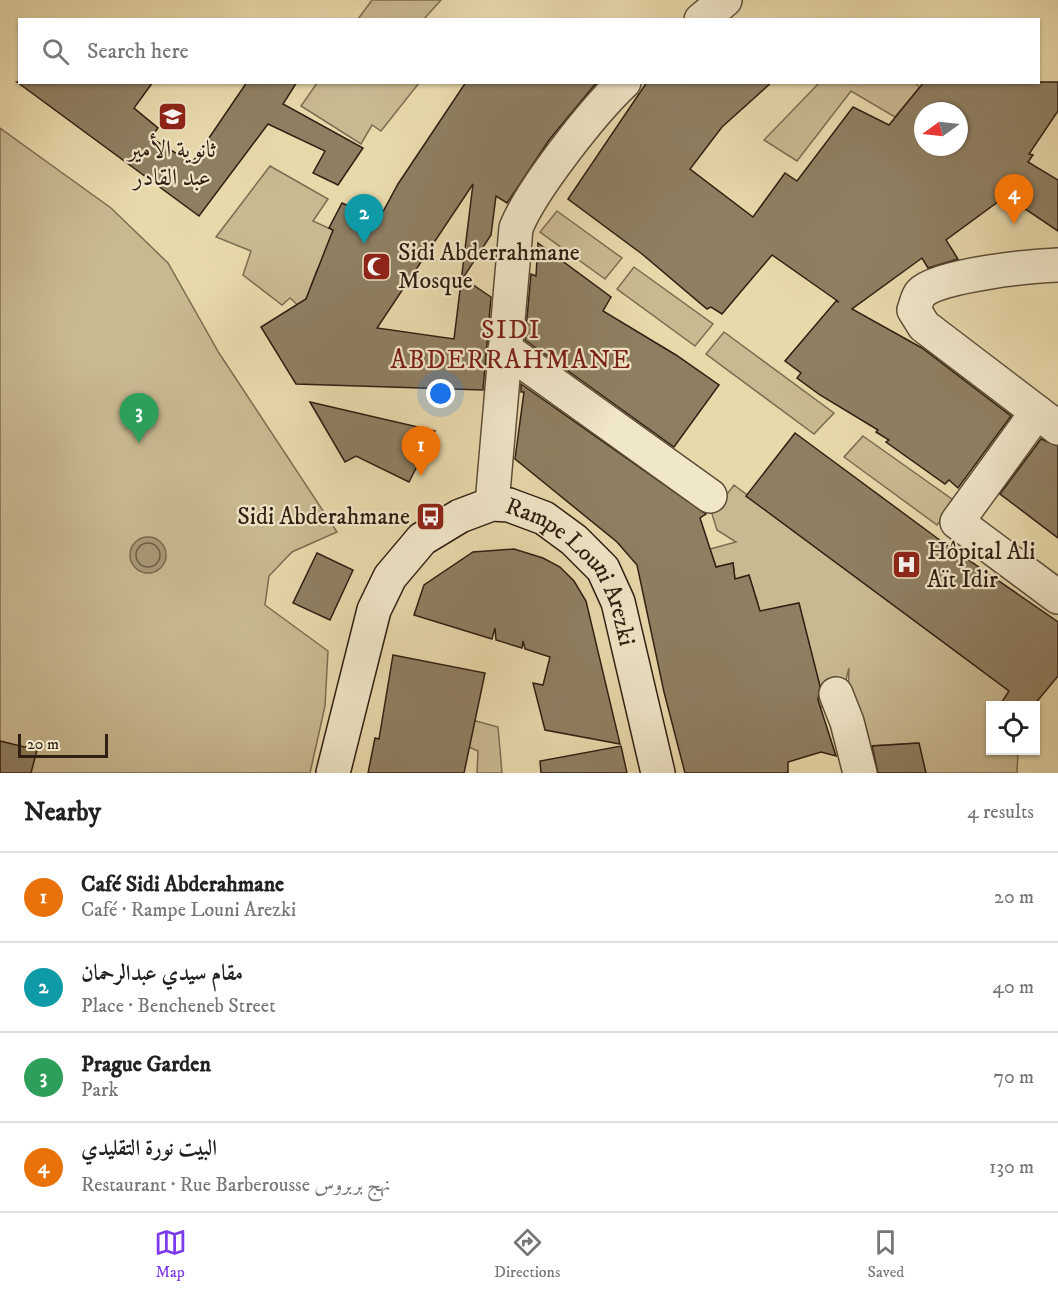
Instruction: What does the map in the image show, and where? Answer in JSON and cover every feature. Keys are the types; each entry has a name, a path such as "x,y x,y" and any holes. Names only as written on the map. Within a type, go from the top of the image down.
{"street":[{"path":"703,18 725,0"},
{"path":"492,504 516,228 519,220 590,120 622,84"},
{"path":"1056,593 957,522 1048,420 924,326 914,310 920,294 933,285 1018,266 1058,265"},
{"path":"505,349 710,496"},
{"name":"Rampe Louni Arezki","path":"333,773 374,610 390,577 422,539 460,516 492,504 509,505 544,518 574,540 603,569 618,602 658,773"},
{"path":"836,694 847,722 860,773"}],"shaded area":[{"path":"372,0 441,0 425,18 359,18"},
{"path":"316,84 418,84 381,131 372,125 361,144 301,106"},
{"path":"818,84 916,84 920,87 895,117 851,91 797,161 764,140"},
{"path":"0,128 111,208 168,263 219,353 337,532 292,552 269,576 265,605 328,651 325,706 310,773 0,773"},
{"path":"270,166 328,199 313,221 348,237 317,270 302,309 290,298 282,305 243,275 251,251 216,237"},
{"path":"557,211 622,258 605,279 540,232"},
{"path":"634,267 713,324 695,346 617,289"},
{"path":"724,332 834,413 814,434 706,354"},
{"path":"863,436 956,502 937,525 844,457"},
{"path":"734,485 1009,691 1005,698 1009,701 986,701 986,755 1018,755 1017,773 926,773 918,743 867,746 848,699 849,668 840,703 777,717 758,604 749,576 735,579 733,563 716,567 710,549 736,542 717,530 712,514"},
{"path":"465,718 498,727 502,773 477,773 478,751 460,743"}],"water":[{"path":"148,537 161,542 166,555 161,568 148,573 135,568 130,555 135,542"}],"building":[{"path":"1058,82 1058,111 1029,154 1033,155 1028,162 1058,180 1058,231 1006,196 946,240 958,259 928,268 922,258 852,309 922,348 1011,416 958,488 949,480 945,484 886,442 889,440 876,432 878,430 820,395 797,378 801,373 785,361 836,301 839,302 772,255 722,314 711,307 707,309 642,254 568,199 646,84 770,84 722,127 690,169 753,217 785,173 797,181 853,107 889,125 922,84"},
{"path":"20,84 152,84 134,108 158,128 151,138 192,163 246,84 296,84 283,104 363,148 338,185 313,173 325,151 268,124 199,216"},
{"path":"465,84 595,84 549,140 507,203 496,196 491,235 463,278 491,297 483,390 296,384 261,327 306,299 333,230 329,228 342,203 379,219 398,184","holes":["473,184 454,339 377,328"]},
{"path":"538,243 611,297 603,311 676,355 719,385 674,447 525,340 531,274 536,276"},
{"path":"521,384 706,514 700,518 716,567 733,563 735,579 749,575 760,611 799,603 820,686 818,700 836,756 821,752 788,762 788,773 685,773 664,692 637,565 617,542 515,459 524,392 521,392"},
{"path":"310,402 435,431 409,482 356,456 345,462"},
{"name":"Hôpital Ali Aït Idir","path":"795,433 937,538 1058,622 1058,676 1037,701 1003,701 1009,691 746,496"},
{"path":"1041,439 1058,446 1058,538 1000,494"},
{"path":"514,549 543,558 560,567 574,581 586,601 620,744 545,730 533,683 543,685 550,657 525,649 523,641 522,648 496,640 495,628 492,639 414,615 424,585 473,552"},
{"path":"317,553 353,570 330,620 293,603"},
{"path":"393,655 485,673 464,773 368,773 375,738 379,739"},
{"path":"0,741 37,750 31,773 0,773"},
{"path":"919,743 926,773 878,773 872,746"},
{"path":"621,746 627,773 541,773 540,761"}],"place":[{"name":"ثانوية الأمير عبد القادر","path":"172,116"},
{"name":"البيت نورة التقليدي","path":"1014,224"},
{"name":"مقام سيدي عبدالرحمان","path":"364,244"},
{"name":"Sidi Abderrahmane Mosque","path":"377,266"},
{"name":"Prague Garden","path":"139,443"},
{"name":"Café Sidi Abderahmane","path":"421,476"},
{"name":"Sidi Abderahmane","path":"431,516"},
{"name":"Hôpital Ali Aït Idir","path":"906,565"}],"district":[{"name":"SIDI ABDERRAHMANE","path":"511,344"}]}
